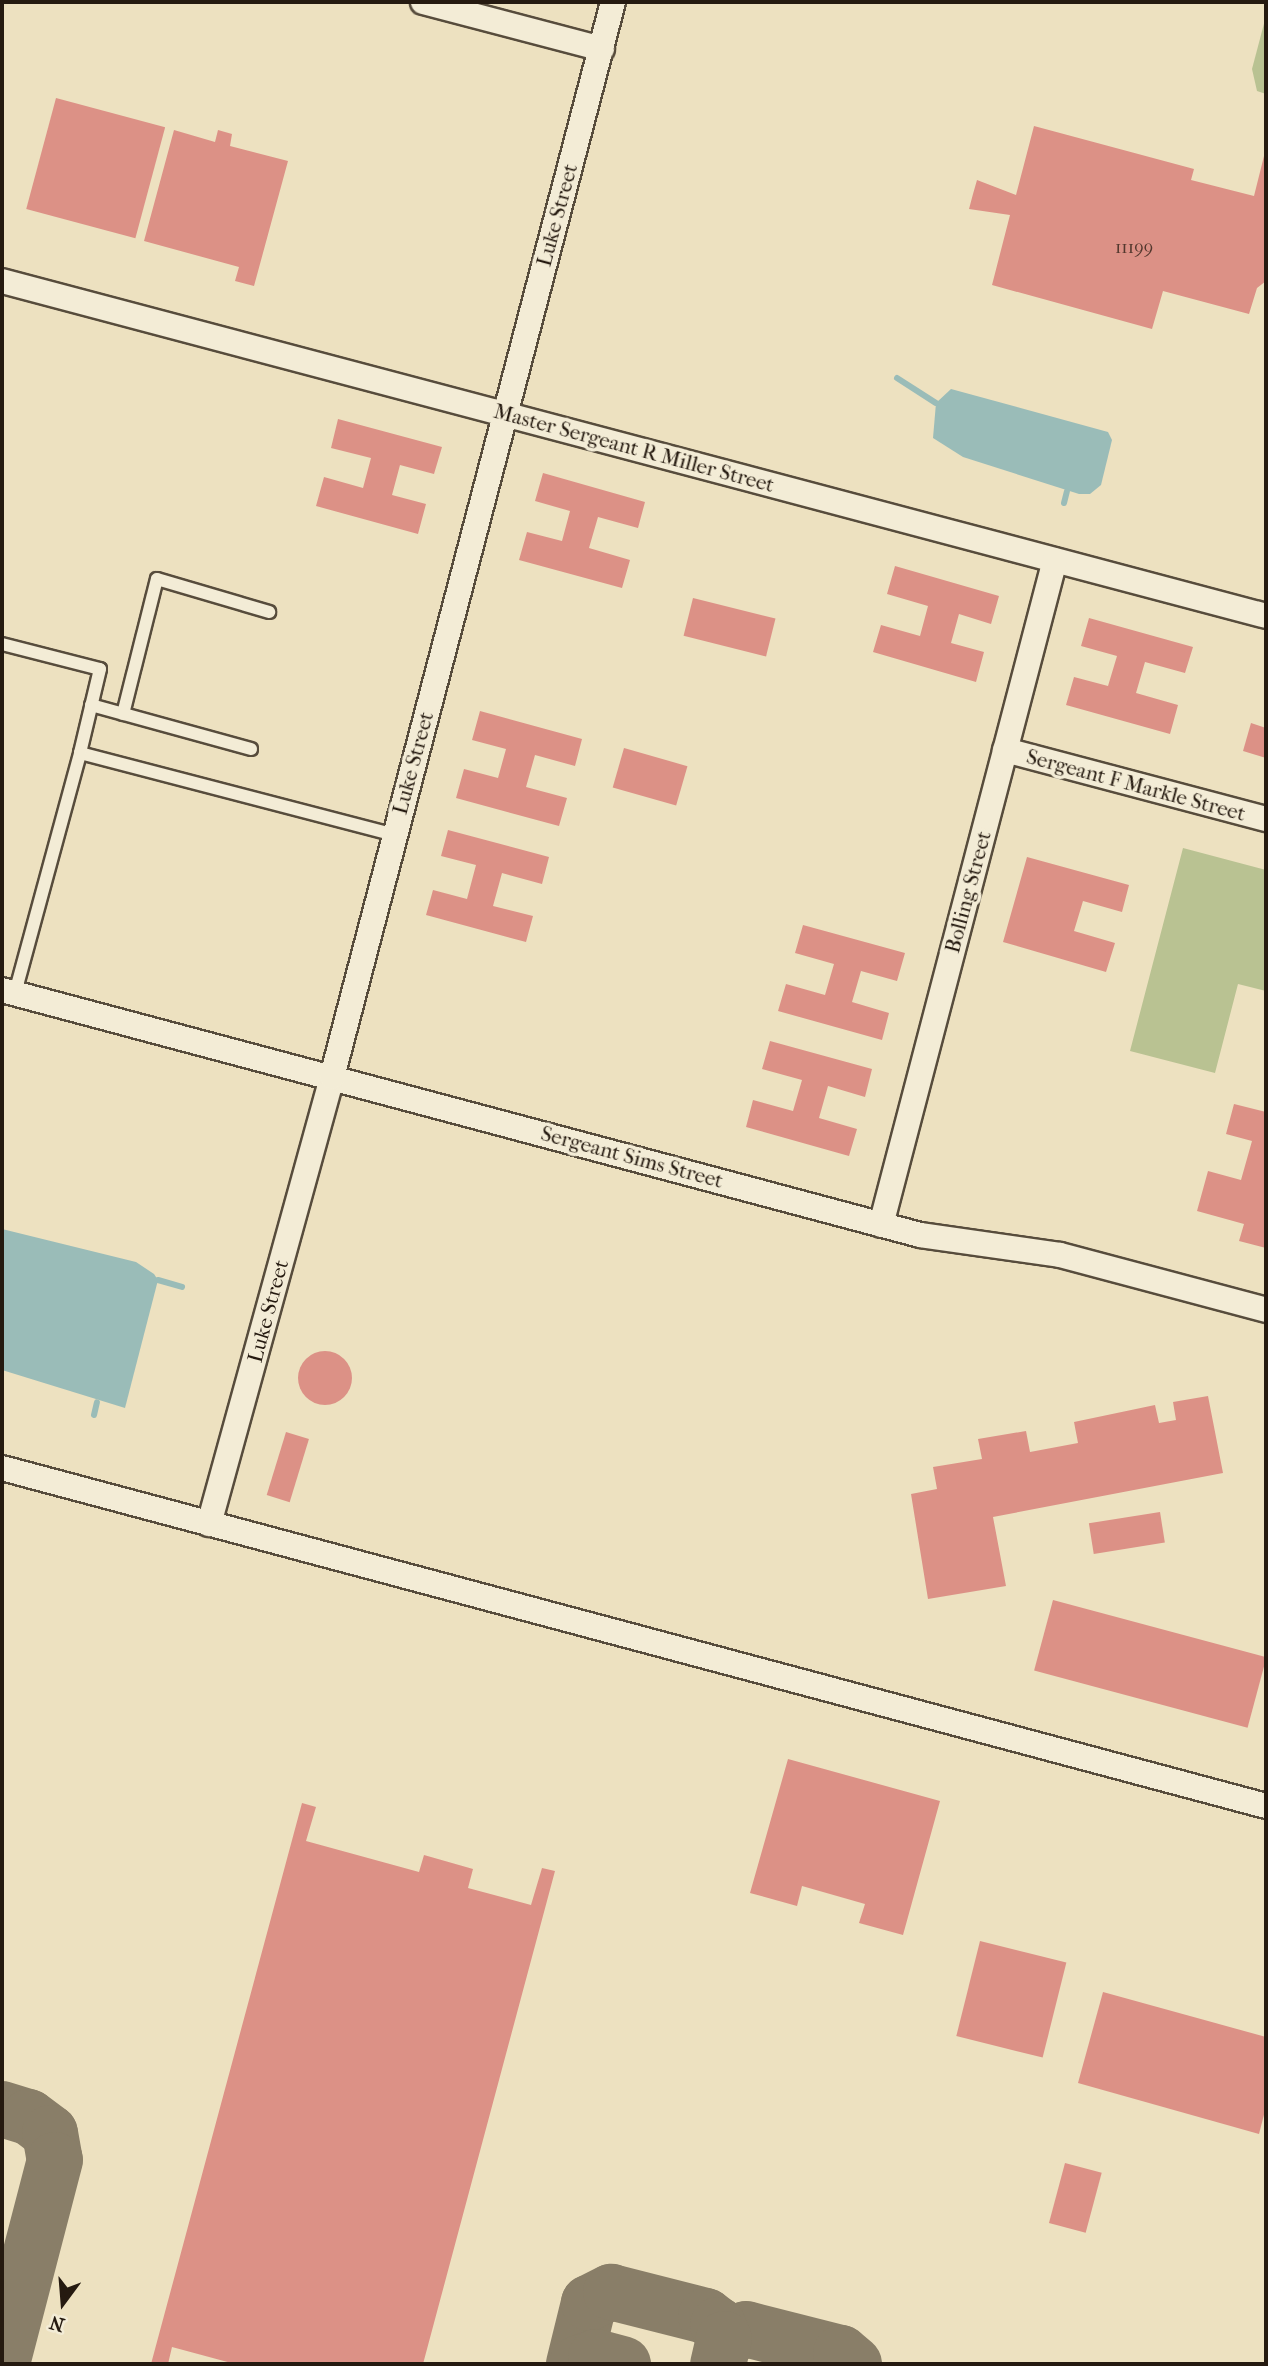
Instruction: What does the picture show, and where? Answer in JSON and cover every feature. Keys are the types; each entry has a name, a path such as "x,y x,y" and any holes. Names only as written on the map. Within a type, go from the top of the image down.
{"street":[{"path":"423,2 602,49"},
{"name":"Luke Street","path":"209,1524 332,1077 613,2"},
{"name":"Master Sergeant R Miller Street","path":"2,281 1266,616"},
{"name":"Bolling Street","path":"881,1224 1055,560"},
{"name":"Sergeant F Markle Street","path":"1006,750 1266,819"},
{"name":"Sergeant Sims Street","path":"8,991 920,1235 1060,1255 1266,1310"},
{"path":"2,1468 1266,1805"}],"lane":[{"path":"123,714 157,579 269,612"},
{"path":"2,644 100,669 80,752 8,991"},
{"path":"91,705 251,749"},
{"path":"80,752 395,835"}],"green space":[{"path":"1266,16 1266,94 1257,91 1252,69"},
{"path":"1183,848 1266,870 1266,991 1238,984 1215,1073 1130,1051"}],"water":[{"path":"951,389 1108,432 1112,440 1101,485 1090,494 1079,494 963,457 933,438 936,403"},
{"path":"2,1229 136,1262 154,1274 158,1280 125,1408 2,1370"}],"building":[{"path":"56,98 165,127 135,238 26,209"},
{"path":"1034,126 1194,169 1191,180 1254,196 1266,148 1266,281 1257,288 1249,314 1163,291 1152,329 992,285 1010,215 969,209 977,180 1016,195"},
{"path":"174,130 215,142 218,130 232,134 230,146 288,161 254,286 235,281 239,267 144,241"},
{"path":"338,419 442,447 434,474 400,465 392,495 426,504 418,534 316,506 324,477 363,488 371,458 331,448"},
{"path":"543,473 645,502 638,528 598,517 589,548 630,560 622,588 519,560 527,532 562,541 570,511 535,501"},
{"path":"895,566 999,596 991,624 959,614 951,643 984,652 976,682 873,652 881,625 920,636 928,606 887,594"},
{"path":"693,598 775,619 766,656 684,636"},
{"path":"1089,618 1193,647 1185,673 1145,662 1136,693 1178,705 1170,734 1066,705 1074,677 1108,686 1117,656 1081,646"},
{"path":"480,711 582,739 575,766 535,755 526,787 567,798 559,826 456,798 464,769 498,778 506,749 472,740"},
{"path":"1251,723 1266,728 1266,758 1243,751"},
{"path":"624,748 687,766 676,806 613,787"},
{"path":"448,830 549,857 542,884 502,873 493,906 533,916 526,942 426,915 433,890 467,899 476,865 441,856"},
{"path":"1027,857 1129,885 1122,912 1083,901 1074,931 1115,943 1106,972 1003,942"},
{"path":"803,925 905,953 897,981 861,971 852,1002 889,1013 882,1040 778,1011 786,984 825,995 834,964 795,953"},
{"path":"770,1041 872,1069 865,1097 828,1086 819,1118 857,1129 849,1156 746,1127 753,1100 793,1111 802,1080 762,1069"},
{"path":"1234,1104 1266,1112 1266,1248 1239,1241 1244,1224 1197,1211 1208,1171 1241,1180 1252,1141 1226,1134"},
{"path":"330,1351 340,1355 348,1363 352,1378 348,1393 340,1401 320,1405 310,1401 302,1393 298,1373 302,1363 310,1355"},
{"path":"1208,1396 1223,1473 993,1517 1006,1586 928,1599 911,1494 937,1489 933,1467 982,1459 978,1439 1026,1431 1030,1452 1078,1443 1074,1422 1155,1405 1159,1423 1176,1420 1173,1402"},
{"path":"286,1432 309,1439 290,1502 267,1495"},
{"path":"1160,1512 1165,1543 1094,1554 1089,1523"},
{"path":"1053,1600 1266,1657 1248,1728 1034,1671"},
{"path":"788,1759 940,1801 903,1935 859,1923 865,1904 802,1886 797,1906 750,1893"},
{"path":"302,1803 316,1807 306,1841 419,1872 424,1855 473,1869 468,1888 531,1905 542,1868 555,1871 423,2364 235,2364 172,2347 168,2364 151,2364"},
{"path":"980,1941 1066,1963 1043,2058 956,2036"},
{"path":"1103,1992 1266,2037 1266,2107 1259,2134 1078,2083"},
{"path":"1065,2163 1102,2173 1086,2233 1049,2223"}],"waterway":[{"path":"897,378 936,403"},
{"path":"1064,503 1067,491"},
{"path":"158,1280 182,1287"},
{"path":"94,1415 97,1402"}],"taxiway":[{"path":"2,2109 29,2117 50,2133 55,2160 2,2364"},
{"path":"574,2364 589,2303 611,2292 706,2316 718,2325 724,2339 718,2364"},
{"path":"724,2339 746,2329 841,2353 854,2364"},
{"path":"577,2364 596,2357 623,2364"}]}
